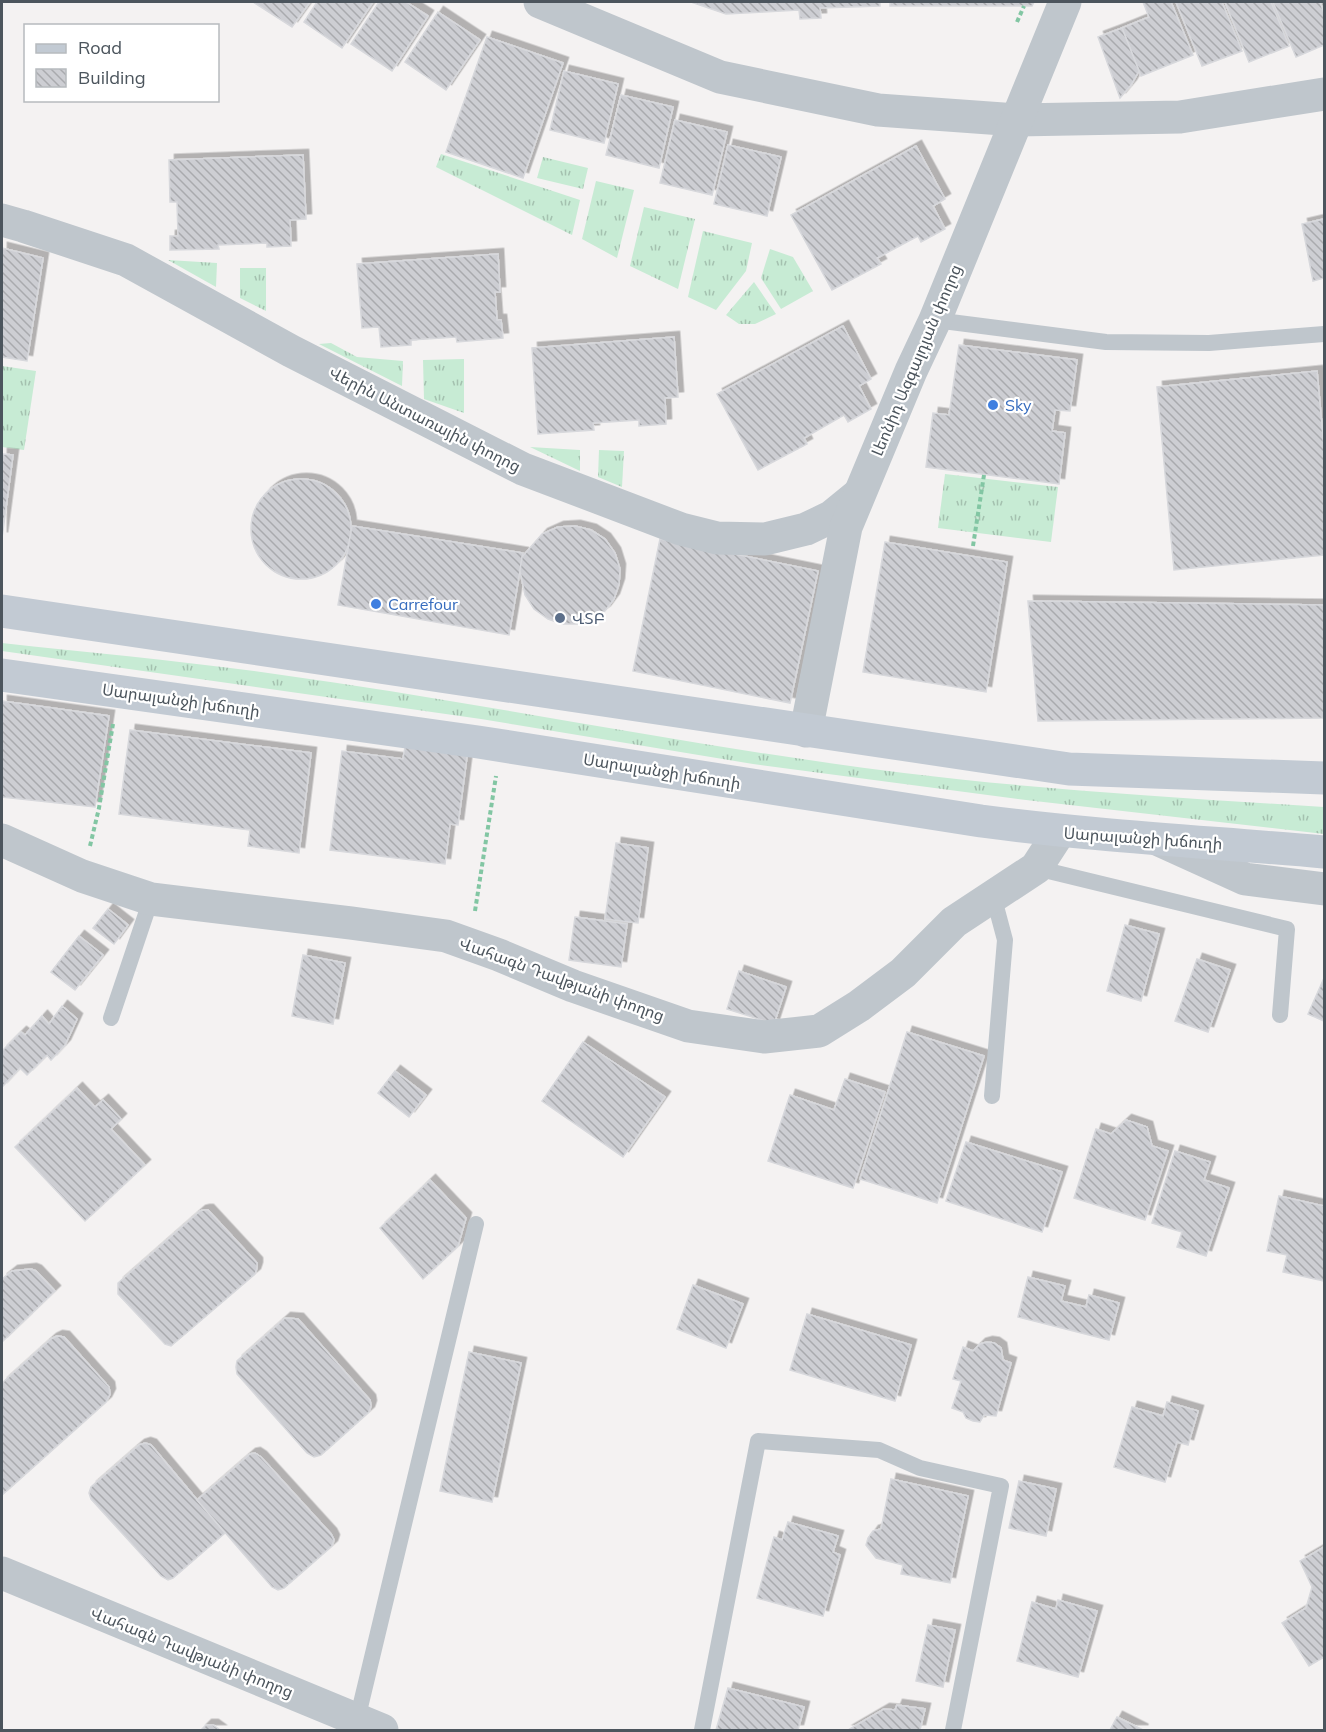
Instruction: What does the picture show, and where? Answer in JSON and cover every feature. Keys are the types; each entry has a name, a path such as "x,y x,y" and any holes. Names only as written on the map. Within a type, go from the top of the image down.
{"main road":[{"path":"2,611 1069,769 1324,778"},
{"name":"Սարալանջի խճուղի","path":"2,675 478,742 981,822 1060,831 1324,852"}],"street":[{"path":"540,2 720,77 878,110 1017,120 1180,117 1324,94"},
{"name":"Լեոնիդ Ազգալդյան փողոց","path":"806,731 846,527 935,320 1065,2"},
{"name":"Վերին Անտառային փողոց","path":"2,220 126,260 291,351 523,469 681,529 717,538 765,539 806,529 831,517 858,495"},
{"name":"Վահագն Դավթյանի փողոց","path":"2,840 82,876 151,899 446,936 573,986 688,1026 764,1037 819,1031 849,1012 903,973 954,922 1036,868 1060,831"},
{"path":"1155,838 1245,879 1324,889"},
{"name":"Վահագն Դավթյանի փողոց","path":"2,1573 369,1725"}],"lane":[{"path":"935,320 1106,342 1209,343 1324,334"},
{"path":"1036,868 1287,929 1280,1015"},
{"path":"992,1096 1005,940 993,895"},
{"path":"111,1018 151,899"},
{"path":"369,1725 476,1224"},
{"path":"702,1731 758,1441 879,1450 920,1468 1001,1486 953,1731"}],"path":[{"path":"1017,22 1024,6"},
{"path":"973,546 984,475"},
{"path":"82,876 99,808 113,723"},
{"path":"469,944 496,776"}],"green space":[{"path":"441,154 580,200 572,235 436,167"},
{"path":"543,157 588,168 583,189 537,178"},
{"path":"596,181 634,190 617,258 582,239"},
{"path":"644,207 695,219 678,289 630,266"},
{"path":"703,231 752,243 746,271 716,310 688,297"},
{"path":"770,249 793,257 813,291 781,309 761,278"},
{"path":"168,260 217,263 216,287"},
{"path":"240,268 266,268 266,311 240,298"},
{"path":"754,282 776,314 755,324 739,324 726,315"},
{"path":"331,343 357,357 403,361 402,386 319,344"},
{"path":"464,359 464,413 424,399 423,360"},
{"path":"2,366 36,371 24,450 2,447"},
{"path":"530,447 580,450 580,471"},
{"path":"599,450 624,451 622,487 598,477"},
{"path":"945,474 1058,487 1051,542 938,528"},
{"path":"2,643 275,674 746,751 904,773 1061,789 1324,807 1324,834 1026,800 753,764 481,719 2,651"}],"building":[{"path":"253,2 310,2 292,27"},
{"path":"317,2 373,2 342,48 304,22"},
{"path":"379,2 406,2 428,16 392,71 351,44"},
{"path":"691,2 880,2 880,6 820,8 821,18 800,19 799,10 726,14"},
{"path":"890,2 1034,2 1032,6 890,6"},
{"path":"1143,2 1171,2 1193,55 1141,76 1122,28 1149,17"},
{"path":"1176,2 1222,2 1242,51 1202,66"},
{"path":"1225,2 1271,2 1289,46 1249,62"},
{"path":"1273,2 1320,2 1324,13 1324,45 1296,57"},
{"path":"438,12 480,40 446,90 405,62"},
{"path":"1122,28 1139,71 1120,98 1098,37"},
{"path":"487,37 563,63 523,178 446,152"},
{"path":"564,71 618,84 604,143 550,130"},
{"path":"621,95 673,107 659,168 606,155"},
{"path":"675,120 727,132 712,195 660,183"},
{"path":"728,145 781,157 767,216 714,204"},
{"path":"916,146 945,199 933,206 945,229 921,242 918,236 877,258 881,264 832,290 791,215"},
{"path":"303,155 306,219 290,220 291,246 267,247 267,243 218,245 219,249 170,250 170,236 178,236 177,202 170,202 169,160"},
{"path":"1324,219 1324,278 1313,281 1302,224"},
{"path":"2,248 43,258 27,361 2,357"},
{"path":"498,254 500,292 495,292 497,320 501,320 503,338 457,342 456,337 411,340 411,345 381,347 379,327 362,328 357,264"},
{"path":"843,326 871,379 859,386 871,409 848,422 844,415 804,438 807,444 758,470 717,394"},
{"path":"674,337 678,397 665,398 666,424 639,426 639,420 593,423 594,430 538,434 532,348"},
{"path":"959,345 1077,360 1070,411 1055,410 1052,431 1065,433 1059,484 926,467 933,413 949,415"},
{"path":"1317,371 1324,448 1324,555 1174,570 1157,387"},
{"path":"2,454 13,455 2,538"},
{"path":"301,479 320,483 336,494 347,510 351,529 347,548 336,564 320,575 301,579 282,575 266,564 255,548 251,529 255,510 266,494 282,483"},
{"path":"352,526 523,553 509,635 338,605"},
{"path":"575,526 591,530 605,539 615,553 620,569 619,584 614,599 605,611 592,620 578,624 562,624 548,619 534,609 525,595 520,571 522,557 542,534 558,527"},
{"path":"660,539 818,571 790,703 633,671"},
{"path":"885,542 1007,562 986,692 863,672"},
{"path":"1028,601 1324,605 1324,718 1038,721"},
{"path":"2,701 109,716 95,807 2,797"},
{"path":"130,730 311,753 299,853 248,846 250,830 119,814"},
{"path":"406,741 468,749 458,825 450,824 445,864 330,850 342,751 403,759"},
{"path":"616,843 648,848 638,923 605,919"},
{"path":"108,909 128,925 114,944 93,928"},
{"path":"575,917 627,924 621,967 569,960"},
{"path":"1125,925 1159,934 1141,1001 1107,991"},
{"path":"79,936 103,955 75,990 51,972"},
{"path":"303,955 345,963 333,1024 292,1016"},
{"path":"1197,959 1230,970 1208,1032 1175,1021"},
{"path":"739,971 786,987 774,1024 727,1009"},
{"path":"1324,978 1324,1021 1308,1014"},
{"path":"62,1006 77,1019 65,1045 51,1060 47,1055 27,1075 20,1068 2,1087 2,1051 21,1032 25,1035 42,1016 49,1024"},
{"path":"907,1032 984,1056 937,1203 860,1179"},
{"path":"583,1042 665,1097 623,1157 542,1101"},
{"path":"395,1071 426,1095 409,1117 378,1093"},
{"path":"845,1079 885,1092 853,1188 768,1161 790,1095 834,1110"},
{"path":"77,1088 95,1107 103,1100 121,1119 111,1129 145,1165 85,1221 15,1147"},
{"path":"1126,1120 1147,1127 1152,1146 1168,1151 1145,1220 1074,1198 1096,1129 1111,1134"},
{"path":"966,1142 1062,1172 1042,1232 946,1201"},
{"path":"1175,1151 1210,1162 1204,1180 1229,1188 1206,1256 1177,1247 1182,1232 1152,1223"},
{"path":"430,1180 466,1218 458,1246 423,1279 380,1228"},
{"path":"1279,1196 1324,1206 1324,1281 1283,1272 1287,1255 1267,1251"},
{"path":"208,1210 257,1263 257,1268 255,1274 171,1346 165,1344 118,1294 118,1283 200,1211"},
{"path":"31,1269 36,1271 55,1291 2,1342 2,1279 12,1271"},
{"path":"1028,1277 1065,1286 1061,1301 1086,1307 1089,1295 1119,1303 1109,1340 1018,1317"},
{"path":"693,1285 743,1304 726,1348 677,1329"},
{"path":"807,1314 911,1345 895,1401 790,1370"},
{"path":"285,1318 298,1319 370,1400 369,1412 321,1455 314,1457 307,1453 237,1374 237,1361"},
{"path":"57,1336 64,1337 109,1387 110,1394 106,1402 2,1495 2,1383"},
{"path":"994,1343 1001,1348 1003,1360 1011,1363 996,1416 984,1415 980,1422 966,1418 963,1412 952,1408 961,1381 953,1379 963,1347 973,1351 980,1344"},
{"path":"469,1352 521,1363 492,1502 440,1491"},
{"path":"1167,1402 1198,1411 1188,1445 1177,1442 1165,1482 1114,1467 1132,1407 1163,1416"},
{"path":"145,1443 151,1445 225,1533 168,1580 161,1576 91,1499 89,1493 91,1487 139,1445"},
{"path":"255,1453 331,1534 334,1540 332,1546 284,1588 278,1590 272,1587 197,1500 250,1454"},
{"path":"891,1479 968,1496 950,1583 901,1574 903,1565 876,1558 866,1545 873,1531 881,1529"},
{"path":"1019,1481 1056,1489 1046,1536 1009,1528"},
{"path":"788,1522 838,1536 833,1552 840,1555 823,1616 757,1598 774,1537 782,1540"},
{"path":"1324,1547 1324,1657 1309,1666 1282,1623 1306,1608 1312,1587 1300,1561"},
{"path":"1058,1600 1097,1611 1078,1677 1017,1661 1032,1602 1056,1609"},
{"path":"928,1625 955,1630 943,1687 916,1681"},
{"path":"728,1688 804,1707 798,1730 716,1730"},
{"path":"897,1705 925,1709 920,1730 848,1730 884,1709 895,1710"},
{"path":"1117,1717 1143,1730 1110,1730"},
{"path":"206,1725 213,1725 220,1730 201,1730"}],"place":[{"name":"Sky","path":"993,405"},
{"name":"Carrefour","path":"376,604"},
{"name":"ՎՏԲ","path":"560,618"}]}
